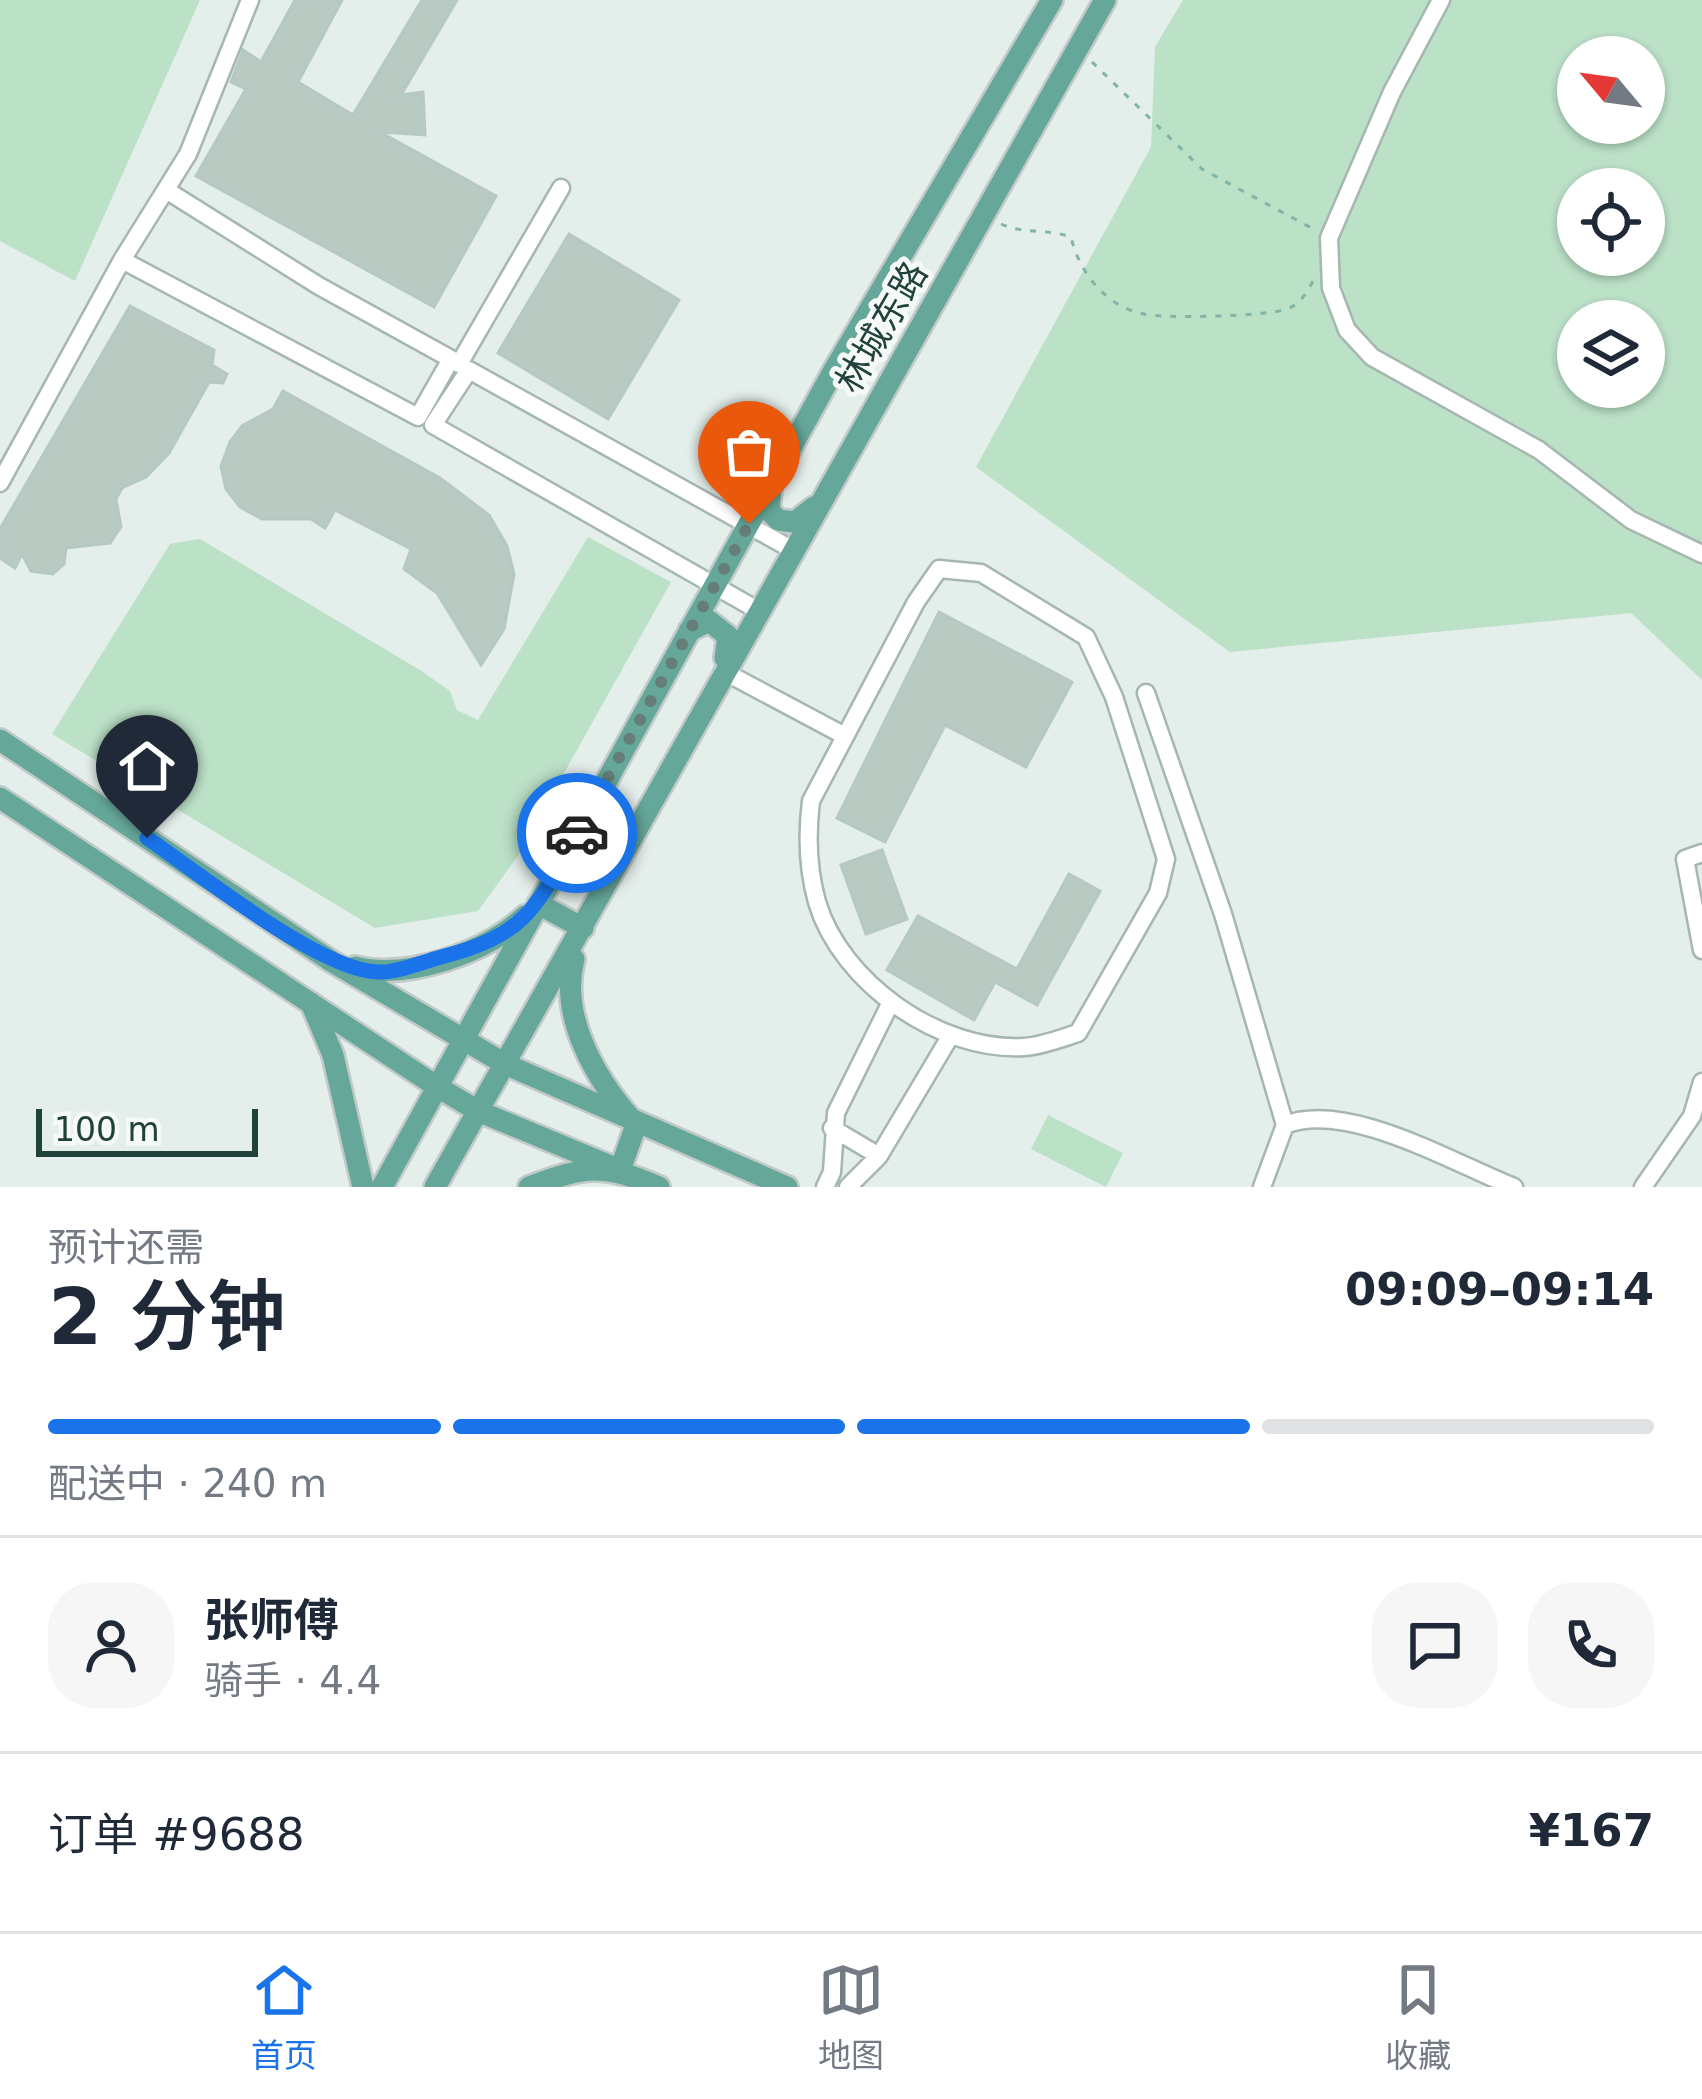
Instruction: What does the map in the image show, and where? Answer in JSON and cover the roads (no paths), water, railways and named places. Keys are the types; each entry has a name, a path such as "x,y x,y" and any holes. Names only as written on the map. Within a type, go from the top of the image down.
{"main road":[{"name":"林城东路","path":"382,1187 713,586 1052,0"},
{"name":"林城东路","path":"435,1187 1105,0"},
{"path":"772,482 768,506 778,520 795,522 820,502"},
{"path":"689,631 709,621 725,630 723,671"},
{"path":"0,740 331,961 505,1064 787,1187"},
{"path":"0,798 478,1111 659,1187"},
{"path":"331,961 379,973 489,945 538,904 583,928 567,985 602,1086 636,1125"},
{"path":"308,997 331,961"},
{"path":"308,997 333,1054 363,1187"},
{"path":"620,1170 636,1125"},
{"path":"529,1187 578,1168 620,1170"}],"street":[{"path":"0,483 122,260 188,154 250,0"},
{"path":"1441,0 1392,92 1329,244 1330,288 1347,329 1372,357 1539,450 1630,520 1702,554"},
{"path":"426,421 561,188"},
{"path":"166,190 319,286 793,550"},
{"path":"122,260 426,421 759,611"},
{"path":"939,569 981,573 1086,637 1114,697 1166,859 1158,893 1078,1034 1024,1047 951,1035 891,1002 847,959 817,904 807,834 811,801 845,736 939,569"},
{"path":"723,671 845,736"},
{"path":"1146,693 1223,914 1285,1125 1262,1187"},
{"path":"1702,853 1685,859 1702,950"},
{"path":"825,1187 832,1172 832,1128 891,1002"},
{"path":"848,1187 879,1156 951,1035"},
{"path":"1643,1187 1692,1116 1702,1082"},
{"path":"1285,1125 1307,1116 1340,1118 1514,1187"},
{"path":"832,1128 879,1156"}]}
